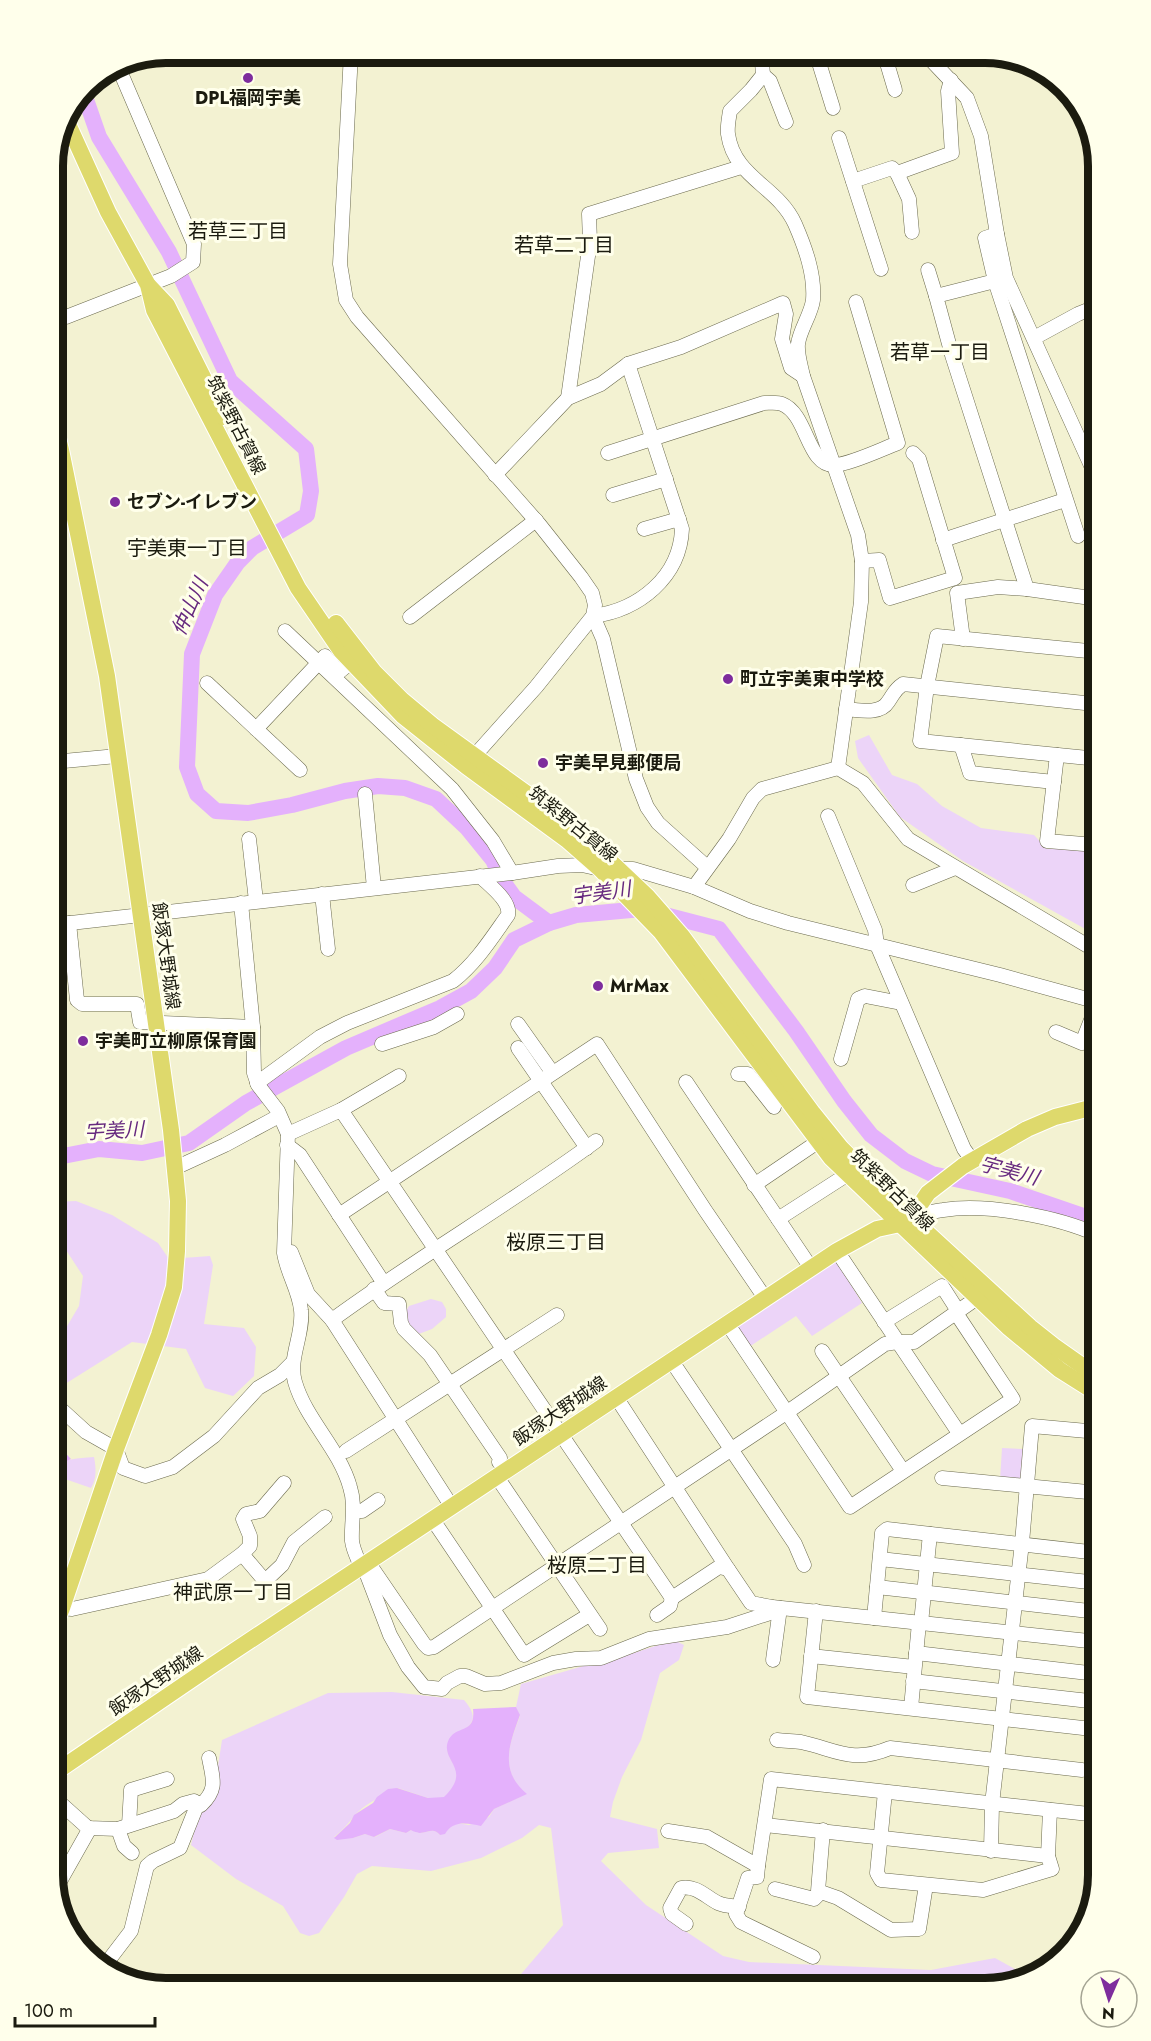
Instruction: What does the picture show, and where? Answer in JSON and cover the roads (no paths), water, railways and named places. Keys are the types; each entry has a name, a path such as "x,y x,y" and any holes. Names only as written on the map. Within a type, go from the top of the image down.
{"main road":[{"name":"筑紫野古賀線","path":"70,129 108,212 148,285 167,305 281,545 298,588 341,651 403,716 470,761 537,801 592,844 647,896 682,936 812,1112 905,1221 977,1298 1058,1373 1088,1389"},
{"name":"飯塚大野城線","path":"63,460 105,668 171,1130 178,1201 174,1287 63,1605"},
{"name":"筑紫野古賀線","path":"281,545 346,639 374,672 470,761 600,869 661,932 776,1101 819,1141 831,1158 1030,1327 1088,1370"},
{"path":"905,1221 928,1194 968,1163 1027,1129 1055,1117 1088,1109"},
{"name":"飯塚大野城線","path":"63,1767 837,1251 877,1229 905,1221"}],"street":[{"path":"350,63 340,264 346,300 357,317 536,520 592,593 595,605 593,616 536,687 470,761"},
{"path":"762,63 763,75 752,90 729,111 727,133 734,155 741,167 785,206 806,252 812,275 813,301 798,344 803,376 858,535 862,561 861,602 838,768"},
{"path":"819,63 833,108"},
{"path":"887,63 896,90"},
{"path":"939,63 967,98 981,136 1006,278 1088,459"},
{"path":"63,318 171,276 193,262 194,244 121,74"},
{"path":"763,75 770,81 786,122"},
{"path":"897,173 952,153 948,91 951,80"},
{"path":"839,138 881,269"},
{"path":"568,398 591,242 589,214 741,167"},
{"path":"853,181 892,168 897,173 909,199 912,232"},
{"path":"997,234 985,238 995,281 1078,536"},
{"path":"928,270 1027,590"},
{"path":"936,297 995,281"},
{"path":"608,453 764,403 783,405 799,418 810,444 822,462 834,465 898,443 856,302"},
{"path":"495,475 568,398 601,384 628,364 681,347 783,303 786,314 782,339 791,368 803,376"},
{"path":"1034,338 1088,310"},
{"path":"593,616 610,614 644,598 662,582 674,563 681,541 682,529 628,364"},
{"path":"862,561 879,560 890,598 955,578 919,459 913,453"},
{"path":"613,495 666,479"},
{"path":"943,540 1065,500"},
{"path":"644,529 679,519"},
{"path":"410,617 536,520"},
{"path":"963,639 957,592 998,587 1088,598"},
{"path":"593,616 603,639 636,779 647,807 658,823 707,867"},
{"path":"285,631 452,789 493,841 512,873"},
{"path":"1088,651 937,636 927,686 920,741 1088,758"},
{"path":"256,729 325,656 339,672 351,662"},
{"path":"207,683 300,770"},
{"path":"846,710 878,710 888,704 894,690 903,684 1088,703"},
{"path":"961,745 970,773 1054,782"},
{"path":"1057,755 1047,841 1088,844"},
{"path":"63,761 117,756"},
{"path":"694,887 729,839 753,798 762,789 838,768 863,783 908,839 1088,946"},
{"path":"365,794 374,888"},
{"path":"828,816 875,930 877,945 968,1163"},
{"path":"249,839 256,901"},
{"path":"63,924 582,865 600,869 633,869 694,887 750,911 797,926 1000,975 1088,999"},
{"path":"913,885 955,868"},
{"path":"258,1084 320,1037 347,1023 421,998 453,981 466,970 481,954 508,915 508,906 482,876"},
{"path":"321,894 328,949"},
{"path":"241,903 253,1027 254,1073 258,1084 278,1114 287,1140 284,1253 285,1263 302,1311 293,1362 294,1381 304,1404 344,1467 353,1498 352,1542 364,1565 390,1635 408,1667 424,1688 442,1689 447,1683 460,1676 466,1676 485,1684 501,1683 553,1663 601,1658 649,1639 742,1623 770,1613 776,1607"},
{"path":"69,923 77,1000 82,1004 137,1004 140,1022 253,1027"},
{"path":"841,1059 858,999 865,996 901,1003"},
{"path":"382,1044 434,1027 457,1014"},
{"path":"332,1320 435,1247 543,1179 591,1145 546,1076 518,1024"},
{"path":"1056,1032 1082,1043 1088,1028"},
{"path":"339,1215 597,1044 765,1298"},
{"path":"518,1048 546,1076"},
{"path":"738,1074 748,1074 776,1101"},
{"path":"287,1140 399,1076"},
{"path":"686,1082 811,1268"},
{"path":"341,1110 672,1598"},
{"path":"174,1164 225,1145 278,1114"},
{"path":"287,1140 300,1155 339,1215 379,1286 384,1303 399,1304 404,1329 430,1355 500,1458 501,1474 555,1565 600,1629"},
{"path":"754,1185 819,1141"},
{"path":"778,1219 848,1174"},
{"path":"905,1221 942,1210 967,1208 1013,1212 1050,1219 1088,1232"},
{"path":"837,1251 959,1433"},
{"path":"284,1253 291,1252 308,1294 332,1320 452,1507"},
{"path":"727,1323 850,1507 1013,1399 942,1286 884,1322"},
{"path":"364,1565 428,1648 434,1647 490,1607 786,1413 885,1344 897,1341 914,1342 977,1298"},
{"path":"346,1451 557,1315"},
{"path":"822,1351 903,1471"},
{"path":"671,1360 727,1450 795,1544 804,1565"},
{"path":"63,1412 86,1432 116,1449 123,1468 145,1476 173,1467 214,1436 258,1388 280,1375 293,1362"},
{"path":"616,1397 751,1603 1088,1641"},
{"path":"991,1851 992,1804 1022,1543 1032,1426 1087,1431"},
{"path":"709,1430 727,1450"},
{"path":"942,1478 1088,1492"},
{"path":"63,1608 72,1609 208,1579 242,1554 251,1542 243,1519 246,1514 260,1511 284,1483"},
{"path":"354,1511 363,1511 378,1500"},
{"path":"242,1554 265,1581 282,1566 294,1542 325,1517"},
{"path":"433,1520 524,1655 590,1615"},
{"path":"874,1618 882,1533 887,1529 1088,1552"},
{"path":"911,1708 930,1534"},
{"path":"880,1559 1088,1582"},
{"path":"657,1615 670,1606 672,1598 719,1567 728,1569"},
{"path":"877,1587 1088,1611"},
{"path":"773,1660 776,1607"},
{"path":"816,1611 807,1697 1088,1729"},
{"path":"916,1653 1088,1673"},
{"path":"811,1656 1005,1691 1088,1701"},
{"path":"777,1740 802,1742 837,1754 860,1756 890,1748 1082,1770"},
{"path":"63,1805 90,1828 124,1827 174,1811 183,1804 194,1801 201,1805 209,1798 212,1790 209,1758"},
{"path":"132,1853 124,1846 124,1827 131,1790 167,1779"},
{"path":"813,1957 741,1922 736,1914 748,1878 757,1877 771,1779 1088,1814"},
{"path":"885,1792 877,1873 881,1880 926,1885 983,1890 1052,1869 1048,1856 1050,1810"},
{"path":"108,1961 131,1931 147,1866 180,1848 198,1803"},
{"path":"765,1825 1048,1856"},
{"path":"63,1876 90,1828"},
{"path":"820,1892 818,1891 823,1830"},
{"path":"668,1831 707,1837 758,1866"},
{"path":"820,1892 838,1898 891,1930 919,1929 926,1885"},
{"path":"686,1924 672,1914 670,1908 681,1888 688,1886 710,1896 716,1902 739,1907"},
{"path":"775,1889 814,1899 820,1892"}],"waterway":[{"name":"仲山川","path":"86,101 99,137 169,252 230,381 306,449 311,491 307,515 252,548 238,562 215,595 192,654 187,767 197,794 216,811 248,813 292,805 345,791 378,786 405,788 436,799 467,828 493,860 514,897 549,923"},
{"name":"宇美川","path":"63,1156 99,1149 142,1153 189,1143 246,1103 346,1048 440,1008 471,991 495,968 514,940 549,923 576,915 642,909 719,929 871,1135 905,1161 932,1174 1010,1191 1088,1218"}],"place":[{"name":"DPL福岡宇美","path":"248,78"},
{"name":"セブン-イレブン","path":"115,502"},
{"name":"町立宇美東中学校","path":"728,679"},
{"name":"宇美早見郵便局","path":"543,763"},
{"name":"MrMax","path":"598,986"},
{"name":"宇美町立柳原保育園","path":"83,1041"}],"district":[{"name":"若草三丁目","path":"238,231"},
{"name":"若草二丁目","path":"564,245"},
{"name":"若草一丁目","path":"940,352"},
{"name":"宇美東一丁目","path":"187,548"},
{"name":"桜原三丁目","path":"556,1242"},
{"name":"桜原二丁目","path":"597,1565"},
{"name":"神武原一丁目","path":"233,1592"}]}
